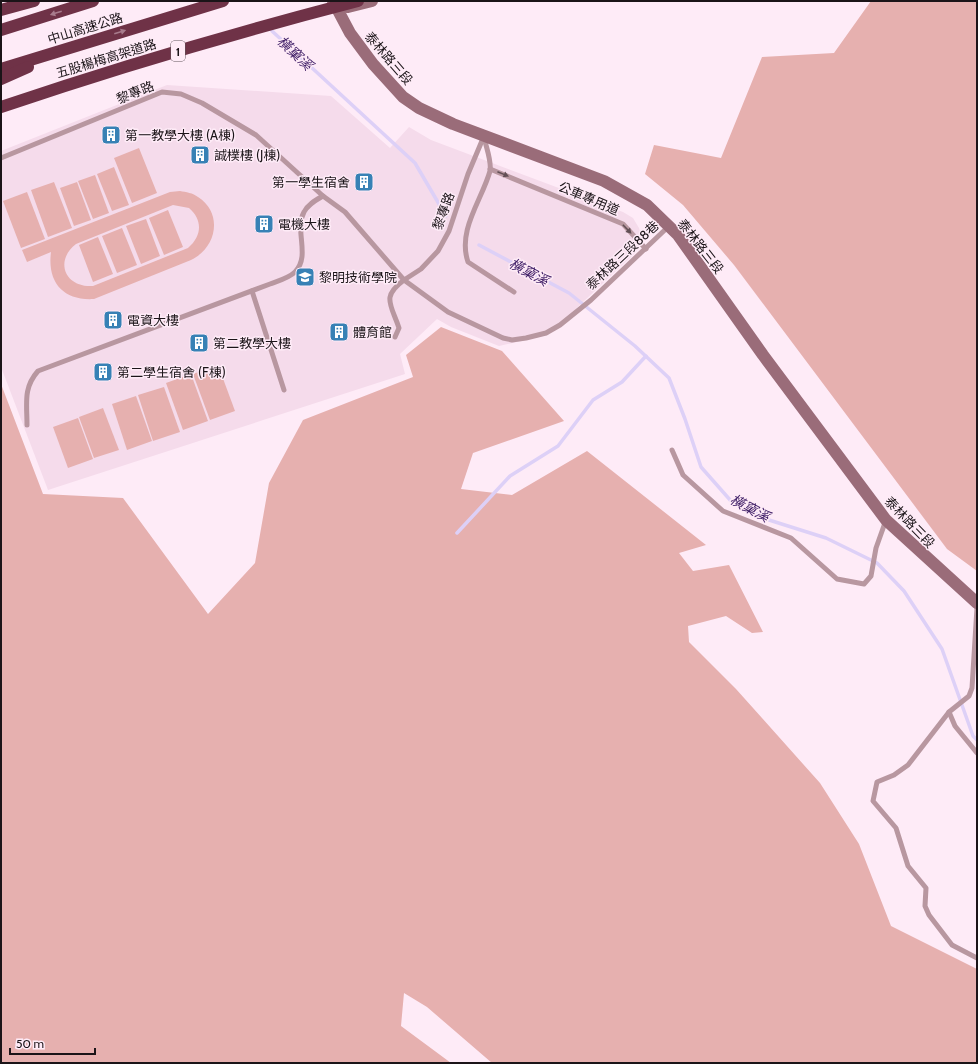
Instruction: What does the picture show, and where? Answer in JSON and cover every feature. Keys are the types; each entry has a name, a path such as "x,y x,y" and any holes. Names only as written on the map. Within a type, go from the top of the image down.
{"highway":[{"path":"1,6 21,1"},
{"path":"1,10 34,1"},
{"name":"中山高速公路","path":"1,30 93,1"},
{"name":"中山高速公路","path":"1,69 223,1"},
{"name":"五股楊梅高架道路","path":"1,108 93,76 239,33 358,1"},
{"path":"1,79 82,44"}],"main road":[{"path":"335,5 372,1"},
{"name":"泰林路三段","path":"335,5 360,48 387,80 404,96 435,116 604,181 646,205 669,226 678,235 763,355 886,520 977,603"}],"lane":[{"path":"1,108 335,5"},
{"name":"黎專路","path":"1,158 162,92 181,94 202,103 256,135 323,196 345,212 404,280 448,312 503,338 512,340 546,333 572,316"},
{"path":"484,136 490,169 470,222 465,241 466,255 468,262 514,292"},
{"name":"黎專路","path":"395,337 400,328 389,299 390,294 393,289 421,268 438,251 449,231 468,174 484,136"},
{"name":"公車專用道","path":"490,169 623,224 646,249"},
{"path":"27,425 27,392 30,380 38,371 285,279 295,272 300,264 302,254 300,222 304,212 310,204 323,196"},
{"name":"泰林路三段88巷","path":"572,316 646,249 669,226"},
{"path":"252,291 284,390"},
{"path":"672,450 683,475 723,511 791,538 837,579 864,584 870,576 876,548 886,520"},
{"path":"977,608 972,688 969,696 949,712 908,765 894,775 876,782 873,801 896,828 908,866 926,888 925,906 929,915 952,945 977,958"},
{"path":"949,712 955,726 977,753"}],"shaded area":[{"path":"871,1 977,1 977,571 947,549 734,265 683,205 645,174 654,145 721,158 762,57 834,53"},
{"name":"黎明技術學院","path":"167,85 331,96 390,148 409,127 431,140 623,212 633,218 639,228 641,235 640,245 635,253 548,335 499,346 451,327 437,319 400,354 405,374 48,490 1,367 1,151"},
{"path":"139,148 157,193 132,203 114,158"},
{"path":"114,167 129,205 112,211 97,174"},
{"path":"95,175 109,213 93,219 78,181"},
{"path":"54,182 72,228 48,237 31,190"},
{"path":"77,182 91,220 74,226 60,188"},
{"path":"180,191 198,197 206,204 214,221 214,230 211,239 200,255 191,260 94,299 74,297 59,288 55,281 50,263 51,252 27,262 22,250 170,192","holes":["173,205 189,208 197,218 199,228 196,238 188,248 93,286 75,283 66,272 64,265 65,258 76,244"]},
{"path":"27,192 45,239 21,248 3,201"},
{"path":"168,210 183,247 164,255 149,218"},
{"path":"146,219 160,256 141,264 126,226"},
{"path":"122,228 137,265 117,273 102,236"},
{"path":"98,237 113,274 93,282 79,245"},
{"path":"441,327 502,351 564,421 473,453 461,489 512,495 587,451 706,545 679,553 693,571 729,565 763,632 752,633 726,616 688,626 689,642 736,689 820,783 859,844 891,926 977,969 977,1063 492,1063 427,1007 404,993 401,1026 451,1063 1,1063 1,384 43,494 123,498 208,614 255,563 269,483 303,420 413,377 406,355"},
{"path":"218,365 235,411 210,420 193,374"},
{"path":"191,374 208,421 183,430 166,383"},
{"path":"164,387 180,432 153,441 138,395"},
{"path":"136,396 152,441 127,450 112,404"},
{"path":"103,408 119,450 94,458 79,417"},
{"path":"78,418 93,459 68,468 53,427"}],"waterway":[{"name":"橫窠溪","path":"272,31 415,163 446,216"},
{"name":"橫窠溪","path":"479,245 569,293 635,346 669,378 701,467 731,501 769,520 826,538 877,563 904,591 942,649 973,736 977,740"},
{"path":"457,533 510,476 558,446 593,400 622,382 646,356"}],"place":[{"name":"第一教學大樓 (A棟)","path":"111,135"},
{"name":"誠樸樓 (J棟)","path":"200,155"},
{"name":"第一學生宿舍","path":"364,182"},
{"name":"電機大樓","path":"264,224"},
{"name":"黎明技術學院","path":"305,277"},
{"name":"電資大樓","path":"113,320"},
{"name":"體育館","path":"339,332"},
{"name":"第二教學大樓","path":"199,343"},
{"name":"第二學生宿舍 (F棟)","path":"103,372"}]}
